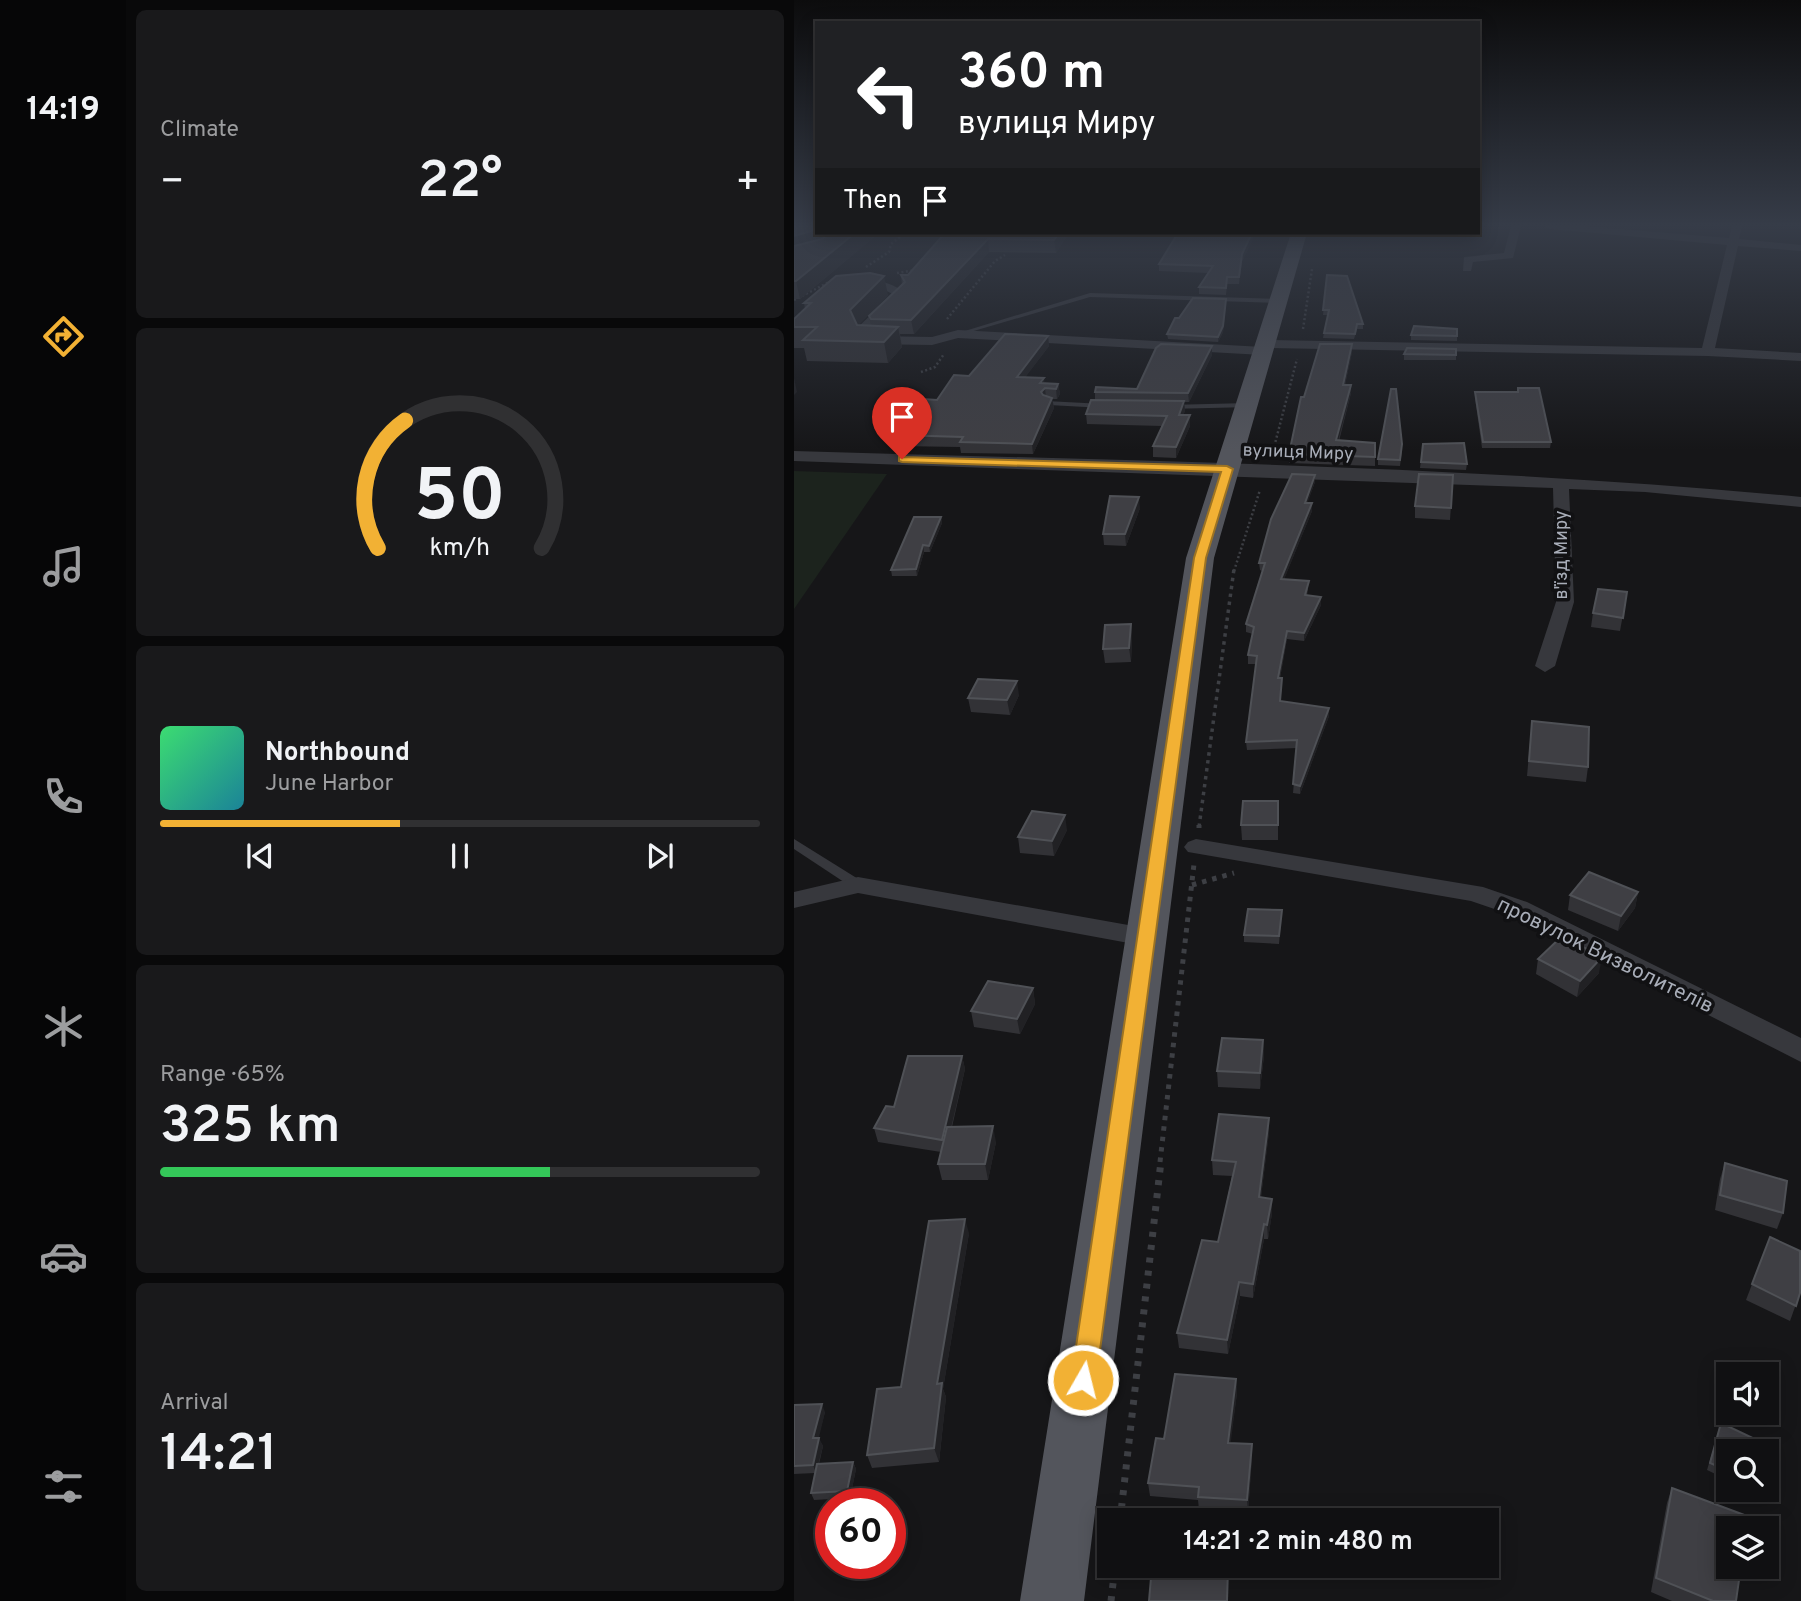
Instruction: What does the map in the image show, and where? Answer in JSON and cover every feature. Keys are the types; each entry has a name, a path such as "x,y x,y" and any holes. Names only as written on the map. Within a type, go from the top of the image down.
{"main road":[{"path":"1052,1601 1200,558 1248,405 1277,346 1278,301"}],"street":[{"path":"893,301 862,329 867,340 932,341 955,335 1277,346 1708,352 1800,357"},
{"path":"1708,352 1721,301"},
{"name":"вулиця Миру","path":"794,456 1227,469 1561,483 1645,487 1800,502"},
{"name":"в'їзд Миру","path":"1545,666 1565,602 1561,483"},
{"name":"провулок Визволителів","path":"1196,847 1461,891 1507,904 1800,1051"},
{"path":"794,900 858,885 1145,937"}],"lane":[{"path":"955,335 1071,301"},
{"path":"1269,301 1278,301"},
{"path":"1049,403 1118,407"},
{"path":"1158,407 1248,405"},
{"path":"794,843 858,885"}],"path":[{"path":"921,372 935,367 952,346 955,335 945,322 962,301"},
{"path":"1121,1508 1196,847 1236,556 1267,471 1277,346 1290,301"},
{"path":"1151,894 1276,862"},
{"path":"1111,1601 1114,1578"}],"shaded area":[{"path":"794,471 887,474 794,609"}],"building":[{"path":"807,301 859,301 850,310 857,325 898,327 884,342 803,340 817,327 794,327 794,319 811,303 804,303"},
{"path":"885,301 929,301 911,320 871,319 869,316"},
{"path":"1191,301 1226,301 1223,326 1218,337 1167,334 1175,318 1179,318"},
{"path":"1324,301 1355,301 1363,324 1357,324 1355,334 1324,333 1329,310 1323,310"},
{"path":"1414,326 1457,329 1457,336 1411,335"},
{"path":"1005,334 1048,336 1017,377 1044,378 1040,383 1058,384 1056,389 1045,388 1041,392 1052,398 1032,444 960,442 963,437 897,435 923,399 937,400 954,375 969,376"},
{"path":"1161,344 1212,346 1188,393 1095,392 1096,387 1137,389 1156,348"},
{"path":"1320,344 1352,344 1343,385 1351,385 1336,440 1375,443 1375,457 1289,454 1301,397 1304,397"},
{"path":"1407,348 1456,349 1456,355 1404,354"},
{"path":"1518,388 1539,388 1551,442 1483,442 1475,392 1518,392"},
{"path":"1391,389 1396,389 1402,444 1400,460 1378,459"},
{"path":"1091,400 1184,401 1179,415 1190,415 1176,447 1153,446 1167,416 1086,414"},
{"path":"1464,443 1467,464 1421,462 1423,444"},
{"path":"1292,474 1315,475 1305,503 1312,503 1281,579 1309,581 1305,595 1321,597 1304,633 1287,631 1278,678 1282,678 1280,701 1329,708 1300,786 1293,784 1297,740 1246,742 1257,656 1248,655 1254,627 1246,624 1265,563 1259,563 1271,519"},
{"path":"1419,474 1453,475 1451,508 1415,506"},
{"path":"1110,496 1139,497 1125,534 1103,534"},
{"path":"914,517 941,517 929,546 923,545 916,569 891,570"},
{"path":"1598,589 1627,592 1623,618 1593,613"},
{"path":"1131,624 1129,648 1103,649 1105,625"},
{"path":"978,679 1017,681 1007,700 968,698"},
{"path":"1532,721 1589,727 1588,767 1529,761"},
{"path":"1243,801 1278,801 1278,825 1241,825"},
{"path":"1032,811 1065,815 1052,841 1018,837"},
{"path":"1589,872 1638,892 1621,916 1570,895"},
{"path":"1248,909 1282,910 1279,936 1244,935"},
{"path":"1562,936 1602,957 1580,981 1538,959"},
{"path":"988,981 1033,988 1017,1019 971,1011"},
{"path":"1222,1038 1263,1040 1260,1073 1217,1071"},
{"path":"908,1056 962,1056 942,1140 874,1128 886,1106 894,1107"},
{"path":"1219,1114 1269,1118 1259,1197 1272,1199 1267,1225 1264,1224 1253,1284 1239,1282 1227,1340 1177,1333 1202,1240 1218,1242 1236,1162 1212,1160"},
{"path":"993,1126 985,1164 938,1164 947,1127"},
{"path":"1725,1163 1787,1181 1783,1213 1720,1195"},
{"path":"965,1219 937,1384 942,1383 934,1448 867,1455 877,1389 901,1387 929,1221"},
{"path":"1770,1237 1800,1251 1800,1293 1796,1306 1752,1284"},
{"path":"1175,1374 1236,1379 1228,1443 1252,1444 1247,1500 1198,1497 1199,1487 1148,1483 1156,1438 1164,1439"},
{"path":"822,1404 813,1438 819,1438 813,1465 794,1466 794,1405"},
{"path":"1720,1425 1725,1425 1755,1439 1717,1439"},
{"path":"1716,1441 1716,1466 1710,1463"},
{"path":"853,1462 848,1488 815,1488 815,1493 811,1493 817,1464"},
{"path":"1672,1488 1747,1516 1716,1516 1716,1579 1739,1579 1736,1601 1713,1601 1656,1578"},
{"path":"1151,1578 1228,1578 1227,1601 1149,1601"}],"route":[{"path":"902,459 1227,469 1200,558 1083,1380"}]}
